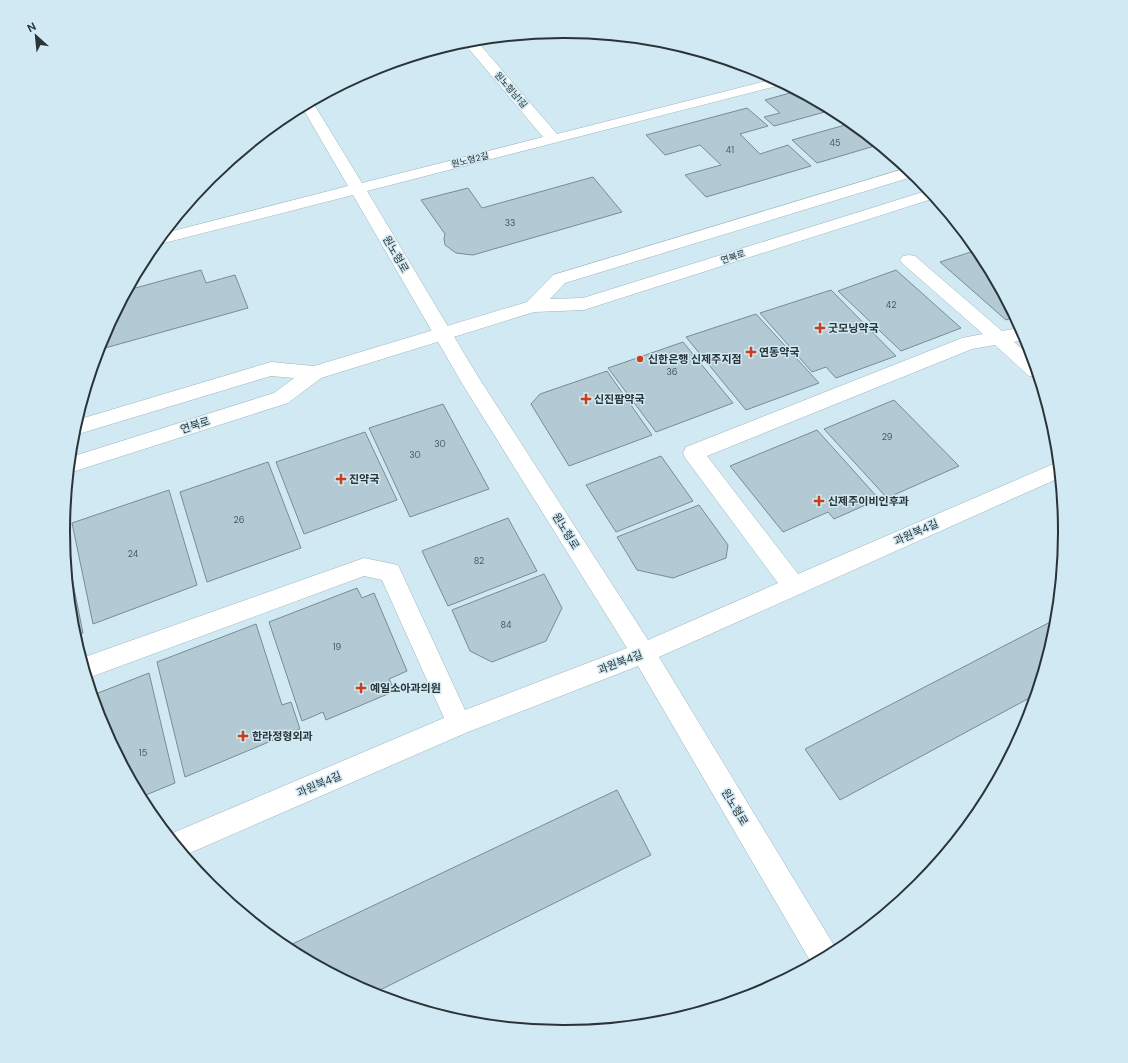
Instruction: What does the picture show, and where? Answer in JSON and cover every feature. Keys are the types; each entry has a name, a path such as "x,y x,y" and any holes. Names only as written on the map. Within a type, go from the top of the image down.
{"street":[{"name":"원노형남1길","path":"473,46 553,139"},
{"name":"원노형2길","path":"168,237 771,84"},
{"name":"원노형로","path":"310,109 443,333 643,653 822,952"},
{"name":"연북로","path":"533,306 559,279 904,174"},
{"name":"연북로","path":"76,463 280,398 314,373 533,306 584,304 925,196"},
{"path":"909,260 1028,364"},
{"path":"793,585 693,452 970,343 1017,335"},
{"name":"연북로","path":"82,426 271,369 314,373"},
{"name":"과원북4길","path":"181,843 458,724 643,653 793,585 1053,472"},
{"path":"89,666 364,567 390,572 458,724"}],"building":[{"path":"790,93 824,112 774,126 764,117 780,113 765,100"},
{"path":"747,108 768,126 740,134 760,154 788,145 811,166 706,197 685,175 721,165 700,145 665,155 646,135"},
{"path":"844,125 872,147 817,163 792,140"},
{"path":"593,177 622,212 473,255 456,253 445,245 445,234 421,200 468,188 482,208"},
{"path":"971,252 1009,319 1006,320 940,262"},
{"path":"201,270 206,283 235,275 248,308 106,348 121,313 135,288"},
{"path":"896,270 961,328 901,351 838,291"},
{"path":"831,290 896,356 836,378 826,367 812,372 760,313"},
{"path":"756,314 819,383 746,410 686,337"},
{"path":"683,342 733,403 656,432 608,368"},
{"path":"607,371 652,435 569,466 531,404 540,394"},
{"path":"894,400 959,466 887,498 824,429"},
{"path":"443,404 489,489 410,517 369,428"},
{"path":"817,430 879,499 834,519 828,512 783,532 730,466"},
{"path":"365,432 397,500 304,534 276,462"},
{"path":"661,456 693,501 616,532 586,485"},
{"path":"268,462 301,548 207,582 180,492"},
{"path":"169,490 197,585 93,624 72,523"},
{"path":"699,505 728,545 726,558 673,578 637,570 617,537"},
{"path":"508,518 537,571 448,606 422,551"},
{"path":"544,574 562,608 546,641 492,662 470,651 452,610"},
{"path":"357,588 362,598 374,593 407,671 389,679 395,691 326,720 323,712 302,721 269,622"},
{"path":"75,591 83,633 81,634 80,628"},
{"path":"1049,623 1041,659 1028,699 840,800 805,749"},
{"path":"256,624 282,705 291,702 300,729 185,777 157,662"},
{"path":"149,673 175,783 147,795 121,750 98,693"},
{"path":"617,790 651,855 381,989 317,959 293,944"}],"place":[{"name":"굿모닝약국","path":"820,328"},
{"name":"연동약국","path":"751,352"},
{"name":"신한은행 신제주지점","path":"640,359"},
{"name":"신진팜약국","path":"586,399"},
{"name":"진약국","path":"341,479"},
{"name":"신제주이비인후과","path":"819,501"},
{"name":"예일소아과의원","path":"361,688"},
{"name":"한라정형외과","path":"243,736"}]}
